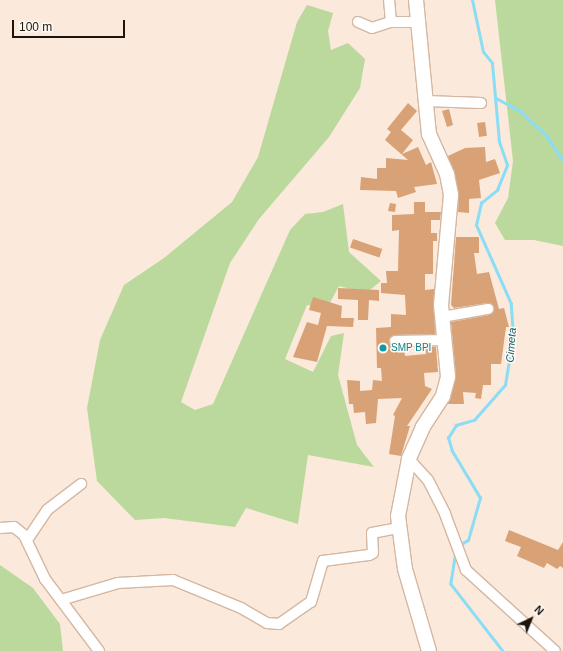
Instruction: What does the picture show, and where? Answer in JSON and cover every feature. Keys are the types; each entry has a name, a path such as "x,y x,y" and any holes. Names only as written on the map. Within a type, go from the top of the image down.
{"highway":[{"path":"416,0 420,22 429,134 447,174 451,195 443,264 442,317 446,340 446,387 409,459 398,528 405,568 430,651"}],"street":[{"path":"389,0 391,22"},
{"path":"358,22 372,28 391,22 420,22"},
{"path":"426,100 481,103"},
{"path":"442,317 488,309"},
{"path":"395,341 446,340"},
{"path":"409,459 428,480 445,514 459,557 466,570 555,651"},
{"path":"27,540 47,510 81,484"},
{"path":"0,528 14,527 27,540 39,570 99,651"},
{"path":"61,600 118,583 173,580 241,608 267,623 279,624 311,602 320,566 326,559 348,560 370,555 373,553 372,533 398,528"}],"green space":[{"path":"495,0 563,0 563,246 534,240 505,240 495,223 508,198 513,161"},
{"path":"307,5 333,13 328,31 331,50 348,43 365,59 360,88 329,137 259,219 230,263 181,402 195,410 213,404 290,230 305,214 323,212 343,204 349,252 381,281 366,293 339,286 327,308 307,305 285,359 313,372 331,336 344,333 338,375 357,445 374,467 308,455 298,524 246,508 235,527 164,518 135,520 97,481 87,408 100,340 124,285 164,258 232,202 258,157 297,22"},
{"path":"0,565 33,588 60,624 63,651 0,651"}],"building":[{"path":"408,103 417,111 401,130 413,140 402,154 418,147 426,165 431,162 437,184 414,187 416,192 398,198 396,191 360,190 361,177 377,179 377,168 386,168 386,158 408,160 385,140 391,132 387,129"},
{"path":"449,109 453,125 447,127 442,111"},
{"path":"485,122 487,136 479,137 477,123"},
{"path":"485,147 486,162 495,159 500,173 479,180 481,198 469,199 469,213 458,212 459,193 448,156 465,148"},
{"path":"414,202 425,202 425,212 441,212 440,220 431,220 431,233 437,233 437,241 433,241 433,274 425,274 425,290 434,289 435,334 394,335 389,342 392,347 404,347 405,356 426,354 425,347 436,347 438,372 424,373 425,386 432,389 407,426 410,426 401,456 389,454 395,416 393,415 402,398 378,399 376,423 366,424 365,412 354,413 353,404 349,404 347,380 360,381 360,391 372,390 373,380 382,381 381,368 377,368 376,328 391,327 391,314 406,315 405,295 381,293 381,283 387,283 386,271 398,271 399,230 392,231 392,215 414,214"},
{"path":"390,203 396,204 395,212 388,211"},
{"path":"456,237 479,237 479,253 474,253 477,274 489,272 499,309 504,308 509,327 506,327 501,364 491,364 491,385 483,385 481,399 475,398 476,393 463,392 464,404 448,404 456,376 451,322 489,315 494,308 487,303 454,308 451,305"},
{"path":"353,239 382,249 379,258 350,248"},
{"path":"338,288 379,290 379,301 369,300 368,320 358,320 358,300 338,299"},
{"path":"313,297 342,306 341,318 354,318 353,327 327,326 317,362 293,357 307,322 318,325 321,313 309,310"},
{"path":"509,530 558,550 563,542 563,568 560,566 557,569 547,563 544,568 517,556 521,547 505,541"}],"waterway":[{"name":"Cimeta","path":"459,545 468,540 480,498 452,451 448,438 456,425 474,420 505,385 513,336 511,304 476,225 481,203 497,190 507,165 499,142 492,63 483,52 472,0"},
{"path":"496,98 519,110 546,135 563,160"},
{"name":"Cimeta","path":"456,551 451,584 503,651"}],"place":[{"name":"SMP BPI","path":"383,348"}]}
